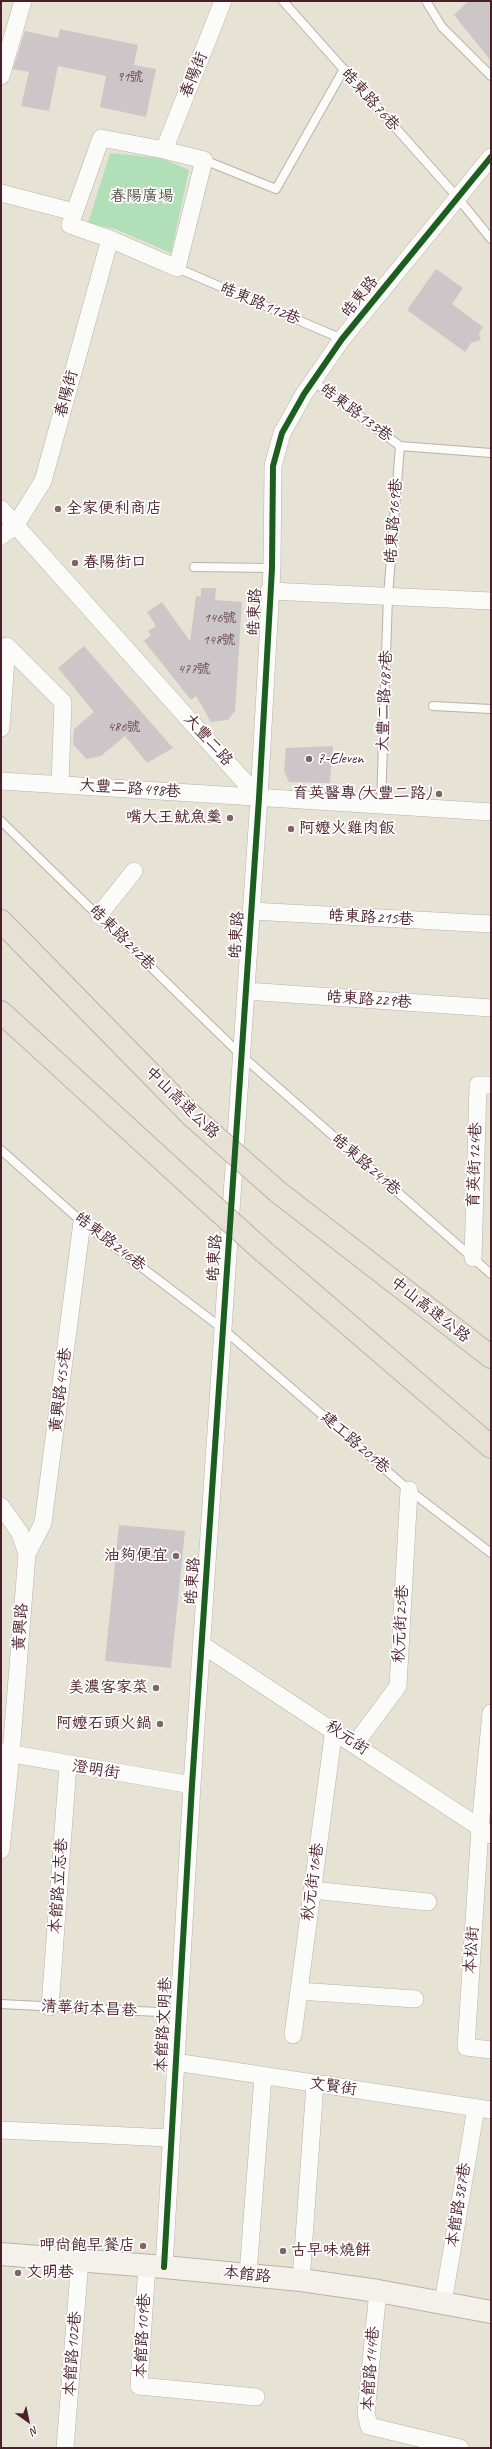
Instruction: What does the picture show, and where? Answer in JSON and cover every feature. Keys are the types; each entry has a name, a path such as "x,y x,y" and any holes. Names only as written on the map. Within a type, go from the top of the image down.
{"highway":[{"name":"中山高速公路","path":"1,921 192,1116 278,1192 491,1357"},
{"path":"1,1012 264,1252 491,1447"}],"street":[{"path":"1,76 23,1"},
{"name":"春陽街","path":"164,150 223,1"},
{"path":"101,138 164,150 204,160 177,268 110,239 70,225 101,138"},
{"name":"皓東路","path":"192,1785 259,798 269,591 272,568 273,466 282,433 313,381 342,339 491,157"},
{"path":"1,193 74,212"},
{"name":"春陽街","path":"1,536 15,526 43,481 110,239"},
{"name":"大豐二路","path":"1,509 259,798"},
{"path":"269,591 491,601"},
{"path":"1,728 7,646 63,702 60,784"},
{"name":"大豐二路498巷","path":"1,781 259,798"},
{"path":"259,798 491,812"},
{"path":"99,915 134,871"},
{"name":"皓東路215巷","path":"252,911 491,924"},
{"name":"皓東路229巷","path":"246,992 491,1008"},
{"name":"育英街124巷","path":"473,1258 478,1085 491,1085"},
{"name":"黃興路455巷","path":"27,1554 44,1523 82,1222"},
{"name":"秋元街25巷","path":"355,1744 398,1686 409,1490"},
{"name":"黃興路","path":"1,1506 20,1533 27,1554 6,1753 1,1850"},
{"name":"秋元街","path":"201,1644 334,1729 485,1831"},
{"path":"485,1831 491,1713"},
{"name":"秋元街16巷","path":"293,2035 334,1729"},
{"name":"澄明街","path":"6,1753 68,1765 192,1785"},
{"name":"本館路立志巷","path":"50,2007 68,1765"},
{"name":"本館路文明巷","path":"156,2266 170,2138 192,1785"},
{"name":"本松街","path":"485,1831 466,2047 491,2050"},
{"path":"312,1890 428,1902"},
{"path":"299,1991 416,1999"},
{"name":"文賢街","path":"175,2062 483,2109"},
{"path":"248,2274 263,2076"},
{"path":"301,2280 314,2084"},
{"name":"本館路387巷","path":"443,2303 483,2109"},
{"path":"1,2130 170,2138"},
{"name":"本館路","path":"1,2254 156,2266 301,2280 378,2291 491,2312"},
{"name":"本館路102巷","path":"65,2448 80,2260"},
{"name":"本館路109巷","path":"156,2266 139,2386 256,2397"},
{"name":"本館路144巷","path":"378,2291 366,2413 369,2426 460,2448"}],"lane":[{"name":"皓東路76巷","path":"283,1 458,198 491,239"},
{"path":"426,1 442,27 491,76"},
{"path":"204,160 276,189 344,69"},
{"name":"皓東路112巷","path":"177,268 342,339"},
{"name":"皓東路133巷","path":"313,381 400,446"},
{"path":"400,446 491,453"},
{"name":"皓東路169巷","path":"388,596 400,446"},
{"path":"194,567 272,568"},
{"name":"大豐二路487巷","path":"381,805 388,596"},
{"path":"433,706 491,709"},
{"name":"皓東路242巷","path":"1,821 242,1056"},
{"name":"皓東路241巷","path":"242,1056 491,1274"},
{"name":"皓東路246巷","path":"1,1150 82,1222 223,1329"},
{"name":"建工路201巷","path":"223,1329 409,1490 491,1553"},
{"name":"清華街本昌巷","path":"1,2004 178,2014"}],"green space":[{"name":"春陽廣場","path":"110,153 161,158 189,170 171,253 115,229 88,223"}],"building":[{"path":"468,1 491,1 491,61 454,15"},
{"path":"60,29 138,45 134,65 156,69 146,117 100,107 106,76 58,66 49,111 21,106 29,72 13,69 25,31 58,38"},
{"path":"436,269 463,288 452,304 483,327 479,333 481,340 471,343 465,352 407,310"},
{"path":"201,588 216,588 215,600 242,602 235,711 228,720 211,722 196,696 191,700 144,641 151,635 148,631 156,626 147,612 162,602 190,641 196,596 201,597"},
{"path":"84,646 173,748 147,763 125,736 101,756 86,759 73,744 74,729 94,712 58,668"},
{"name":"7-Eleven","path":"333,746 330,783 289,782 284,771 286,748"},
{"path":"119,1525 185,1531 171,1668 105,1661"}],"cycle path":[{"path":"164,2267 192,1785 259,798 272,568 273,466 282,433 304,394 342,339 491,157"}],"place":[{"name":"全家便利商店","path":"58,509"},
{"name":"春陽街口","path":"75,563"},
{"name":"7-Eleven","path":"309,759"},
{"name":"育英醫專(大豐二路)","path":"439,794"},
{"name":"嘴大王魷魚羹","path":"230,818"},
{"name":"阿嬤火雞肉飯","path":"291,829"},
{"name":"油夠便宜","path":"176,1556"},
{"name":"美濃客家菜","path":"156,1688"},
{"name":"阿嬤石頭火鍋","path":"160,1724"},
{"name":"呷尚飽早餐店","path":"143,2246"},
{"name":"古早味燒餅","path":"283,2251"},
{"name":"文明巷","path":"18,2273"}]}
